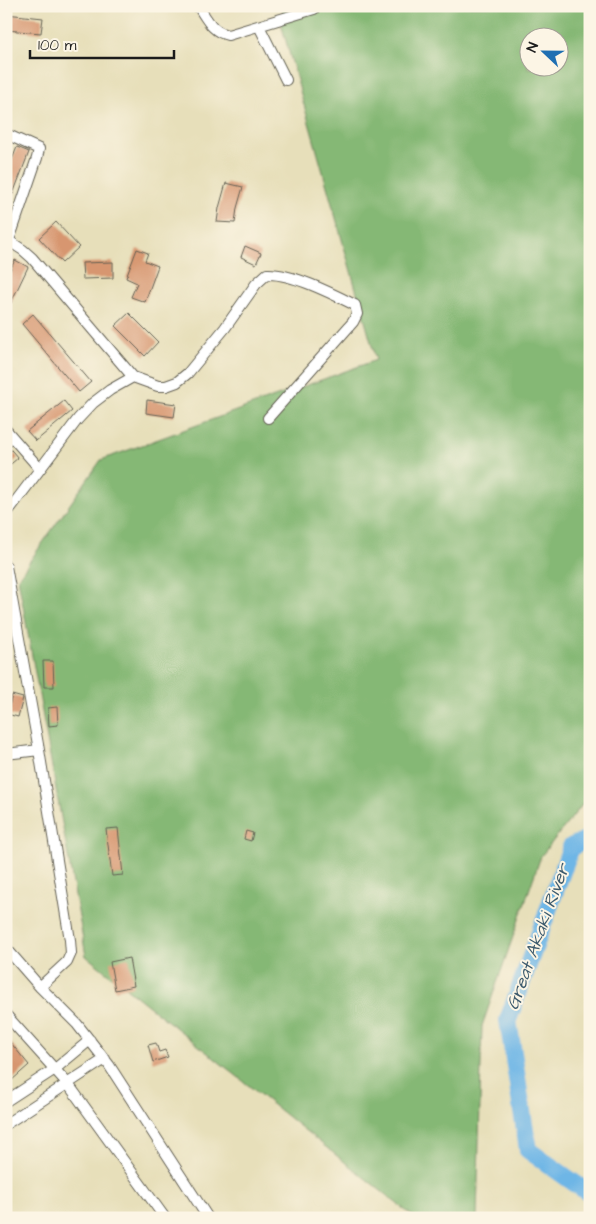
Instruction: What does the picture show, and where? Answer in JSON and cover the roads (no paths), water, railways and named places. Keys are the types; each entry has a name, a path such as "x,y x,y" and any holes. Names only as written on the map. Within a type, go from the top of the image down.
{"street":[{"path":"198,6 212,27 220,34 228,35 314,9 317,6"},
{"path":"259,26 286,80"},
{"path":"6,134 39,149 38,158 8,245 23,250 32,258 133,378 158,386 177,382 188,373 225,328 256,284 267,274 281,275 302,281 355,305 357,314 343,335 268,418"},
{"path":"6,514 78,419 93,403 110,390 133,378"},
{"path":"6,430 40,469"},
{"path":"6,566 39,750 71,953 67,962 40,987"},
{"path":"6,754 39,750"},
{"path":"6,948 40,987 77,1024 105,1059 208,1218"},
{"path":"6,1015 68,1084 165,1218"},
{"path":"6,1101 55,1069 90,1040"},
{"path":"6,1124 105,1059"}],"waterway":[{"name":"Great Akaki River","path":"590,838 571,847 508,1020 528,1150 590,1194"}]}
